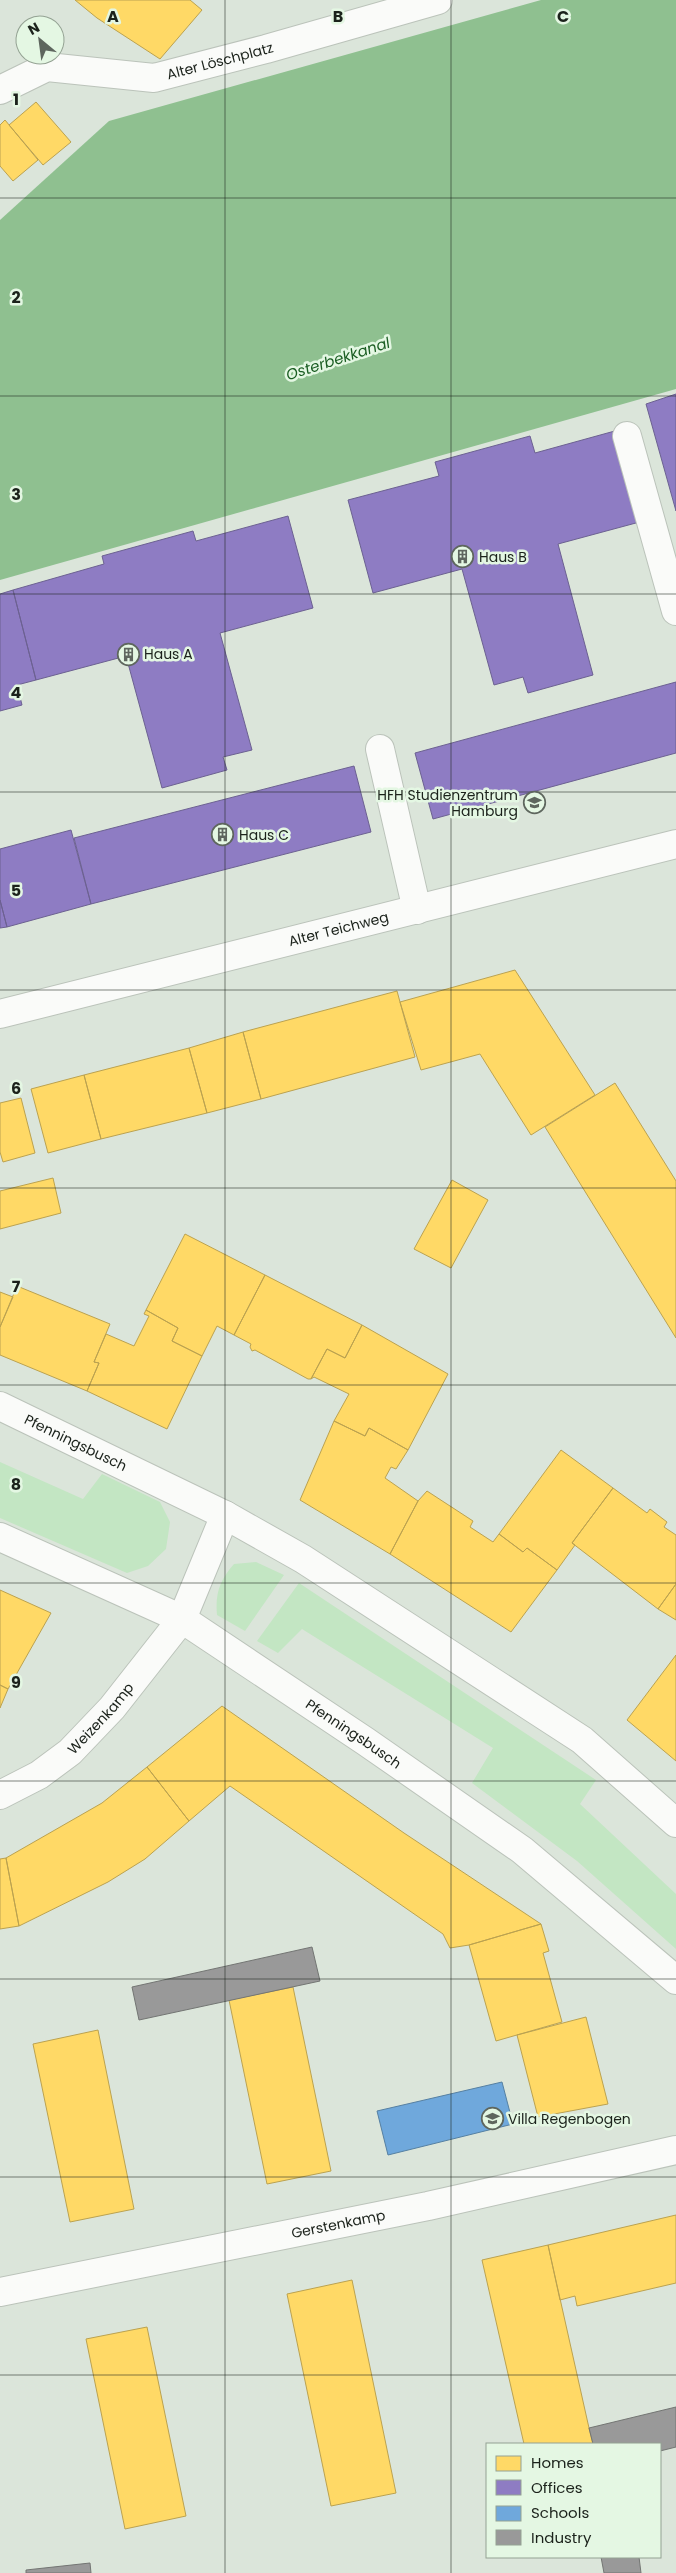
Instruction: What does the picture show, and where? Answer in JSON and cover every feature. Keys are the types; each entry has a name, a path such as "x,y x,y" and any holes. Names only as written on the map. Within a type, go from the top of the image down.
{"street":[{"name":"Alter Löschplatz","path":"0,90 47,67 154,78 266,49 438,0"},
{"path":"627,436 676,611"},
{"path":"380,749 417,910"},
{"name":"Alter Teichweg","path":"0,1014 676,844"},
{"name":"Pfenningsbusch","path":"0,1406 225,1515 303,1559 582,1740 676,1823"},
{"name":"Weizenkamp","path":"0,1795 39,1775 70,1752 112,1708 182,1619 225,1515"},
{"name":"Pfenningsbusch","path":"0,1537 182,1619 365,1741 522,1850 676,1980"},
{"name":"Gerstenkamp","path":"0,2292 428,2206 676,2150"}],"shaded area":[{"path":"0,1462 83,1499 102,1474 160,1502 170,1522 166,1549 148,1566 127,1573 0,1518"},
{"path":"256,1562 284,1575 245,1631 217,1615 218,1593 222,1581 234,1564"},
{"path":"299,1583 596,1780 580,1804 676,1894 676,1949 577,1861 472,1783 493,1748 302,1629 278,1653 257,1641"}],"water":[{"name":"Osterbekkanal","path":"541,0 676,0 676,389 0,580 0,220 109,121"}],"building: Homes":[{"path":"75,0 190,0 202,10 160,59 97,18"},
{"path":"36,102 71,142 43,165 9,125"},
{"path":"5,120 38,160 13,181 0,166 0,125"},
{"path":"515,970 595,1095 531,1135 480,1054 421,1070 400,1002"},
{"path":"397,991 415,1057 261,1099 243,1032"},
{"path":"243,1032 261,1099 207,1113 189,1048"},
{"path":"189,1048 207,1113 101,1139 84,1075"},
{"path":"84,1075 101,1139 48,1153 31,1089"},
{"path":"615,1083 676,1181 676,1338 545,1127"},
{"path":"21,1098 35,1153 3,1162 0,1152 0,1103"},
{"path":"53,1178 61,1213 0,1229 0,1191"},
{"path":"452,1180 488,1200 451,1268 414,1249"},
{"path":"185,1234 265,1275 234,1335 217,1326 202,1356 172,1341 178,1328 146,1310"},
{"path":"265,1275 362,1325 345,1358 327,1349 311,1379 308,1379 255,1350 252,1351 251,1344 234,1335"},
{"path":"17,1286 110,1324 94,1362 99,1363 87,1391 0,1355 0,1327"},
{"path":"0,1292 13,1297 0,1327"},
{"path":"146,1310 178,1328 172,1341 202,1356 167,1429 87,1391 99,1363 94,1362 106,1334 134,1346 149,1316 144,1314"},
{"path":"362,1325 448,1374 408,1450 369,1428 365,1436 334,1421 349,1394 314,1377 311,1379 327,1349 345,1358"},
{"path":"334,1421 365,1436 369,1428 408,1450 396,1469 391,1467 385,1478 418,1501 390,1554 300,1500"},
{"path":"561,1450 613,1488 572,1543 575,1545 557,1570 527,1548 523,1552 499,1534"},
{"path":"613,1488 647,1513 650,1509 667,1522 664,1527 676,1535 676,1584 658,1609 572,1543"},
{"path":"427,1491 473,1521 470,1527 493,1542 499,1534 523,1552 527,1548 557,1570 511,1632 390,1554 418,1501"},
{"path":"676,1584 676,1620 658,1609"},
{"path":"0,1590 51,1613 8,1689 0,1685"},
{"path":"676,1655 676,1761 627,1720"},
{"path":"0,1685 8,1689 0,1708"},
{"path":"222,1706 404,1833 541,1924 469,1945 450,1948 443,1934 230,1786 189,1821 147,1767"},
{"path":"147,1767 189,1821 145,1859 108,1882 19,1926 6,1858 102,1803"},
{"path":"6,1858 19,1926 0,1929 0,1859"},
{"path":"541,1924 549,1951 543,1953 562,2022 496,2041 469,1945"},
{"path":"293,1987 331,2171 267,2184 229,2000"},
{"path":"586,2017 608,2104 538,2117 517,2035"},
{"path":"98,2030 134,2209 70,2222 33,2044"},
{"path":"676,2215 676,2283 577,2306 575,2296 560,2300 548,2245"},
{"path":"548,2245 593,2443 524,2443 482,2260"},
{"path":"352,2280 396,2493 331,2506 287,2294"},
{"path":"147,2327 186,2516 125,2529 86,2339"}],"building: Offices":[{"path":"676,394 676,511 646,404"},
{"name":"Haus B","path":"622,429 647,520 558,544 593,675 528,693 523,677 494,685 462,569 373,593 348,500 439,476 435,462 530,436 535,453"},
{"name":"Haus A","path":"288,516 313,608 220,633 252,750 223,757 227,770 162,788 126,656 36,680 13,590 104,564 102,556 193,531 196,541"},
{"path":"13,590 36,680 17,685 22,705 0,711 0,594"},
{"path":"676,682 676,753 433,819 415,753"},
{"name":"Haus C","path":"354,766 371,832 91,904 74,838"},
{"path":"71,830 91,904 7,927 0,900 0,849"},
{"path":"0,900 7,927 0,928"}],"building: Schools":[{"path":"502,2082 513,2124 388,2155 377,2111"}],"building: Industry":[{"path":"312,1947 320,1981 139,2020 132,1987"},
{"path":"676,2407 676,2447 661,2451 661,2443 593,2443 589,2428"},
{"path":"601,2558 639,2558 641,2573 604,2573"},
{"path":"90,2563 91,2573 26,2573 26,2570"}],"place":[{"name":"Haus B","path":"463,557"},
{"name":"Haus A","path":"128,654"},
{"name":"HFH Studienzentrum Hamburg","path":"534,803"},
{"name":"Haus C","path":"223,835"},
{"name":"Villa Regenbogen","path":"492,2119"}]}
